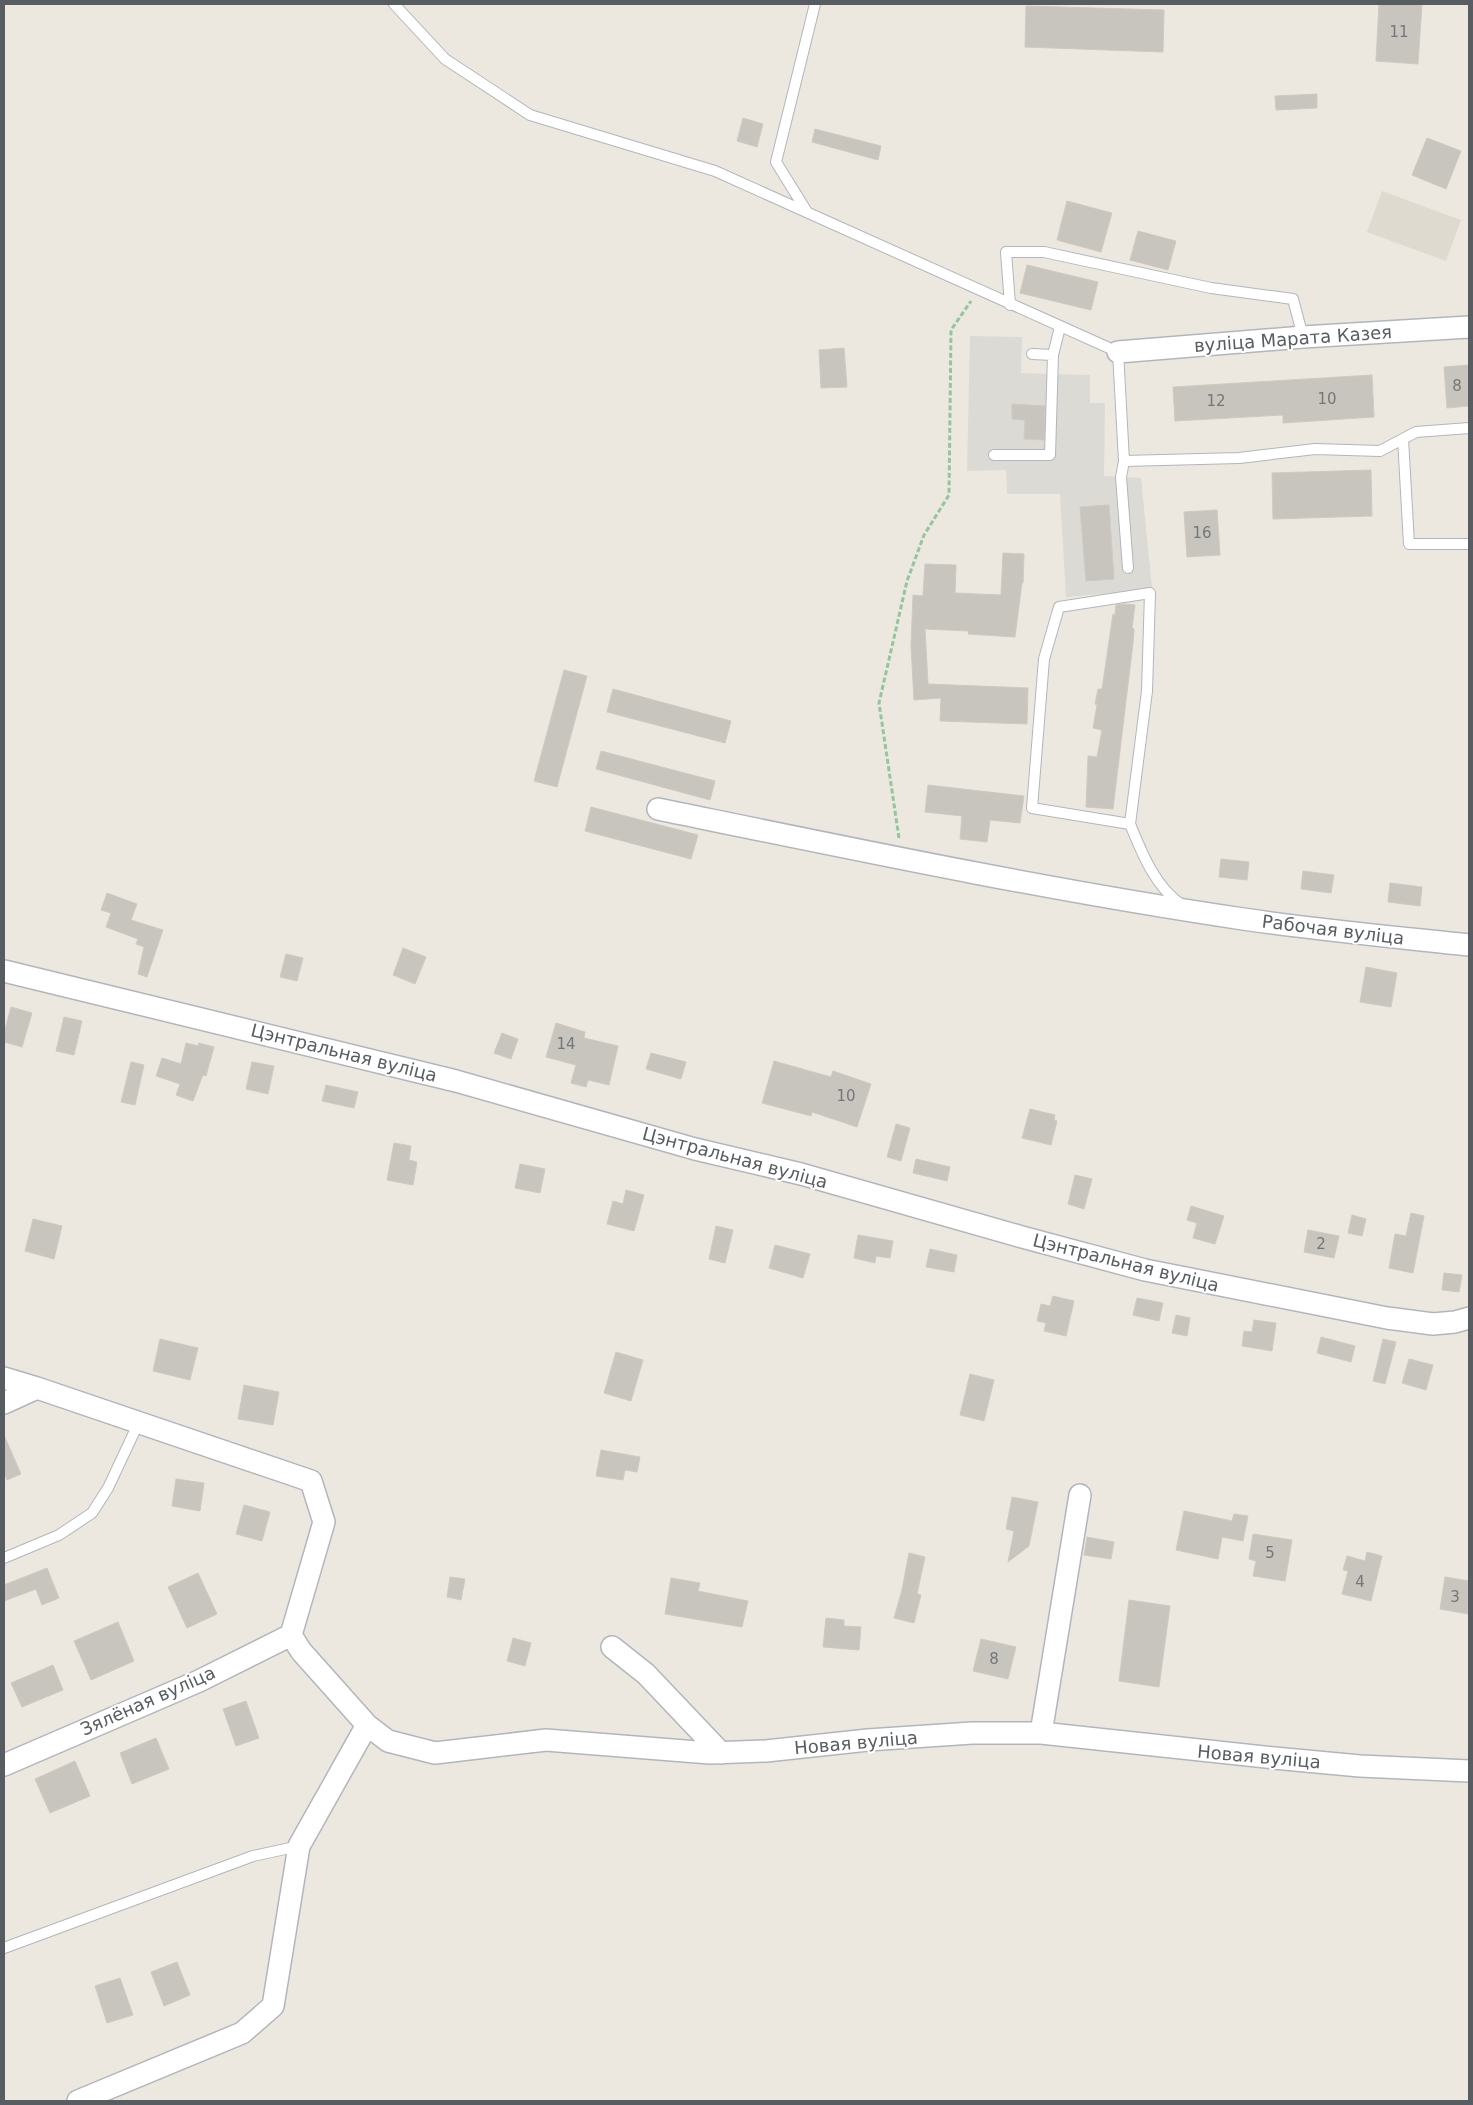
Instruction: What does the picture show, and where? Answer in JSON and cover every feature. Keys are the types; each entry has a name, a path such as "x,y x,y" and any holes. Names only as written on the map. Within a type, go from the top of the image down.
{"street":[{"name":"вуліца Марата Казея","path":"1118,352 1303,337 1469,327"},
{"name":"Рабочая вуліца","path":"658,809 902,859 1196,912 1352,933 1469,945"},
{"name":"Цэнтральная вуліца","path":"4,971 456,1081 696,1149 800,1174 1022,1238 1145,1270 1387,1318 1433,1324 1455,1322 1469,1318"},
{"path":"4,1378 311,1481 324,1522 292,1635"},
{"path":"4,1404 37,1388"},
{"path":"1041,1733 1080,1495"},
{"name":"Новая вуліца","path":"292,1635 301,1651 367,1725 388,1742 435,1753 546,1740 721,1753 766,1752 868,1740 972,1733 1041,1733 1127,1744 1369,1767 1469,1771"},
{"name":"Зялёная вуліца","path":"4,1765 199,1680 292,1635"},
{"path":"612,1647 646,1674 721,1753"},
{"path":"78,2101 242,2033 273,2006 299,1846 367,1725"}],"lane":[{"path":"394,4 445,59 530,115 714,171 1118,352 1124,461 1121,477 1128,568"},
{"path":"808,212 776,162 815,4"},
{"path":"1010,305 1006,252 1044,252 1211,288 1292,299 1303,337"},
{"path":"994,455 1050,455 1052,354 1060,327"},
{"path":"1032,354 1052,354"},
{"path":"1124,461 1239,458 1316,449 1380,451 1416,432 1469,428"},
{"path":"1403,439 1409,544 1469,544"},
{"path":"1130,824 1032,808 1044,659 1059,607 1150,593 1147,691 1130,824 1146,862 1171,897 1196,912"},
{"path":"4,1558 59,1535 92,1513 108,1488 138,1424"},
{"path":"4,1948 253,1856 299,1846"}],"path":[{"path":"902,859 879,703 907,580 924,535 949,496 951,330 978,290"}],"shaded area":[{"path":"1382,191 1461,220 1446,261 1367,232"},
{"path":"970,336 1022,337 1021,373 1090,375 1090,403 1105,403 1104,476 1141,478 1152,588 1066,597 1060,494 1007,494 1006,470 967,471"}],"building":[{"path":"1379,4 1422,4 1418,64 1376,61"},
{"path":"1026,6 1164,10 1163,52 1025,47"},
{"path":"1317,94 1317,108 1276,110 1275,96"},
{"path":"743,118 763,124 757,147 737,141"},
{"path":"815,129 881,146 878,160 812,142"},
{"path":"1427,138 1461,151 1446,189 1412,175"},
{"path":"1067,201 1112,213 1101,252 1057,240"},
{"path":"1138,231 1176,241 1168,270 1130,260"},
{"path":"1027,265 1098,282 1091,310 1020,293"},
{"path":"844,348 847,387 821,388 819,350"},
{"path":"1469,365 1469,406 1447,408 1444,367"},
{"path":"1372,375 1374,417 1283,423 1283,415 1175,421 1173,387"},
{"path":"1012,404 1045,406 1044,440 1024,439 1025,420 1012,419"},
{"path":"1371,470 1372,516 1273,519 1272,473"},
{"path":"1109,505 1114,579 1086,581 1080,507"},
{"path":"1217,510 1220,555 1187,557 1184,512"},
{"path":"1003,553 1024,554 1023,583 1015,637 968,634 969,631 925,629 928,684 1028,688 1027,724 940,721 941,698 914,700 911,646 913,595 923,596 925,564 956,565 955,593 1001,595"},
{"path":"1116,605 1135,605 1132,628 1134,629 1113,809 1086,807 1088,756 1097,757 1102,730 1093,728 1097,705 1095,704 1098,689 1102,689 1113,614 1115,615"},
{"path":"564,670 587,676 557,787 534,781"},
{"path":"613,689 731,721 725,743 607,712"},
{"path":"601,751 715,781 710,800 596,769"},
{"path":"928,785 1024,796 1020,823 990,820 987,842 960,839 962,816 925,812"},
{"path":"591,807 698,835 691,859 585,831"},
{"path":"1221,859 1249,862 1247,880 1219,877"},
{"path":"1303,871 1334,875 1331,893 1301,889"},
{"path":"1390,883 1422,887 1420,906 1388,902"},
{"path":"107,893 137,904 131,920 163,930 147,977 138,974 144,947 136,944 138,939 106,927 111,913 101,910"},
{"path":"403,948 426,957 415,984 393,975"},
{"path":"286,954 303,958 297,981 280,977"},
{"path":"1366,967 1397,973 1391,1007 1360,1002"},
{"path":"11,1007 32,1013 22,1047 4,1042 4,1033"},
{"path":"64,1017 82,1021 74,1055 56,1051"},
{"path":"556,1023 585,1032 584,1038 618,1046 609,1085 588,1080 586,1087 571,1083 576,1065 546,1057"},
{"path":"502,1033 518,1039 511,1059 494,1053"},
{"path":"186,1043 198,1046 199,1043 214,1047 206,1076 203,1075 193,1101 176,1095 180,1084 156,1076 162,1058 181,1064"},
{"path":"651,1053 686,1062 681,1079 646,1069"},
{"path":"774,1061 831,1077 833,1071 871,1084 857,1127 812,1112 811,1116 762,1103"},
{"path":"131,1062 144,1065 135,1105 121,1102"},
{"path":"252,1062 274,1066 268,1094 246,1089"},
{"path":"326,1085 358,1092 354,1108 322,1101"},
{"path":"1030,1109 1055,1115 1054,1120 1057,1121 1051,1145 1022,1138"},
{"path":"896,1124 910,1128 901,1161 887,1157"},
{"path":"394,1143 411,1146 409,1160 417,1162 413,1185 387,1180"},
{"path":"916,1159 950,1167 947,1181 913,1173"},
{"path":"520,1164 545,1169 540,1193 515,1188"},
{"path":"1075,1175 1092,1179 1084,1209 1068,1204"},
{"path":"626,1190 644,1195 634,1231 607,1224 613,1201 623,1204"},
{"path":"1191,1206 1224,1216 1215,1244 1193,1238 1197,1223 1187,1220"},
{"path":"1411,1213 1424,1216 1413,1273 1389,1268 1395,1234 1406,1236"},
{"path":"1352,1215 1366,1219 1362,1236 1348,1233"},
{"path":"33,1219 62,1226 54,1259 25,1251"},
{"path":"716,1226 733,1230 725,1263 709,1259"},
{"path":"1308,1230 1339,1236 1334,1258 1304,1252"},
{"path":"858,1235 893,1241 890,1258 876,1256 875,1263 854,1258"},
{"path":"775,1245 810,1254 803,1278 769,1268"},
{"path":"930,1249 957,1255 954,1272 926,1267"},
{"path":"1444,1273 1462,1275 1459,1292 1442,1290"},
{"path":"1053,1296 1074,1301 1066,1336 1044,1331 1046,1323 1037,1321 1041,1304 1050,1306"},
{"path":"1137,1298 1163,1303 1159,1321 1133,1315"},
{"path":"1176,1315 1190,1318 1187,1336 1172,1333"},
{"path":"1254,1320 1276,1323 1272,1351 1242,1346 1244,1331 1252,1332"},
{"path":"1321,1337 1355,1346 1351,1362 1317,1353"},
{"path":"160,1339 198,1348 190,1380 153,1371"},
{"path":"1383,1339 1396,1342 1385,1384 1373,1381"},
{"path":"616,1352 643,1360 631,1401 604,1393"},
{"path":"1409,1359 1433,1365 1426,1390 1402,1383"},
{"path":"970,1374 994,1380 984,1421 960,1415"},
{"path":"244,1385 279,1392 273,1425 238,1419"},
{"path":"4,1435 21,1474 7,1480 4,1473"},
{"path":"601,1450 640,1457 637,1472 625,1470 623,1480 596,1476"},
{"path":"176,1479 204,1483 200,1511 172,1506"},
{"path":"1012,1497 1038,1502 1029,1546 1008,1562 1014,1531 1006,1529"},
{"path":"244,1505 270,1512 262,1541 236,1534"},
{"path":"1184,1511 1232,1521 1234,1514 1248,1516 1243,1541 1222,1537 1218,1559 1176,1550"},
{"path":"1253,1534 1292,1540 1285,1581 1253,1576 1256,1561 1249,1559"},
{"path":"1087,1537 1114,1542 1111,1559 1084,1555"},
{"path":"1367,1552 1382,1556 1371,1601 1342,1594 1348,1571 1343,1570 1347,1556 1365,1561"},
{"path":"909,1553 925,1557 917,1594 921,1595 914,1623 894,1618"},
{"path":"47,1568 59,1598 42,1605 36,1589 4,1601 4,1585"},
{"path":"198,1573 217,1614 187,1628 168,1587"},
{"path":"450,1577 465,1579 461,1600 447,1597"},
{"path":"1445,1577 1469,1581 1468,1614 1440,1609"},
{"path":"671,1578 700,1583 698,1591 748,1601 742,1627 665,1614"},
{"path":"1129,1600 1170,1606 1159,1687 1119,1681"},
{"path":"826,1618 844,1620 844,1626 861,1627 859,1650 823,1647"},
{"path":"118,1622 134,1661 91,1680 74,1641"},
{"path":"513,1638 531,1643 525,1666 507,1661"},
{"path":"981,1639 1016,1647 1008,1679 973,1671"},
{"path":"53,1665 63,1690 22,1707 11,1683"},
{"path":"246,1701 259,1738 236,1746 223,1709"},
{"path":"156,1738 169,1769 132,1784 120,1753"},
{"path":"75,1761 90,1796 50,1813 35,1779"},
{"path":"177,1962 190,1995 164,2006 151,1972"},
{"path":"120,1978 133,2015 107,2023 95,1986"}]}
